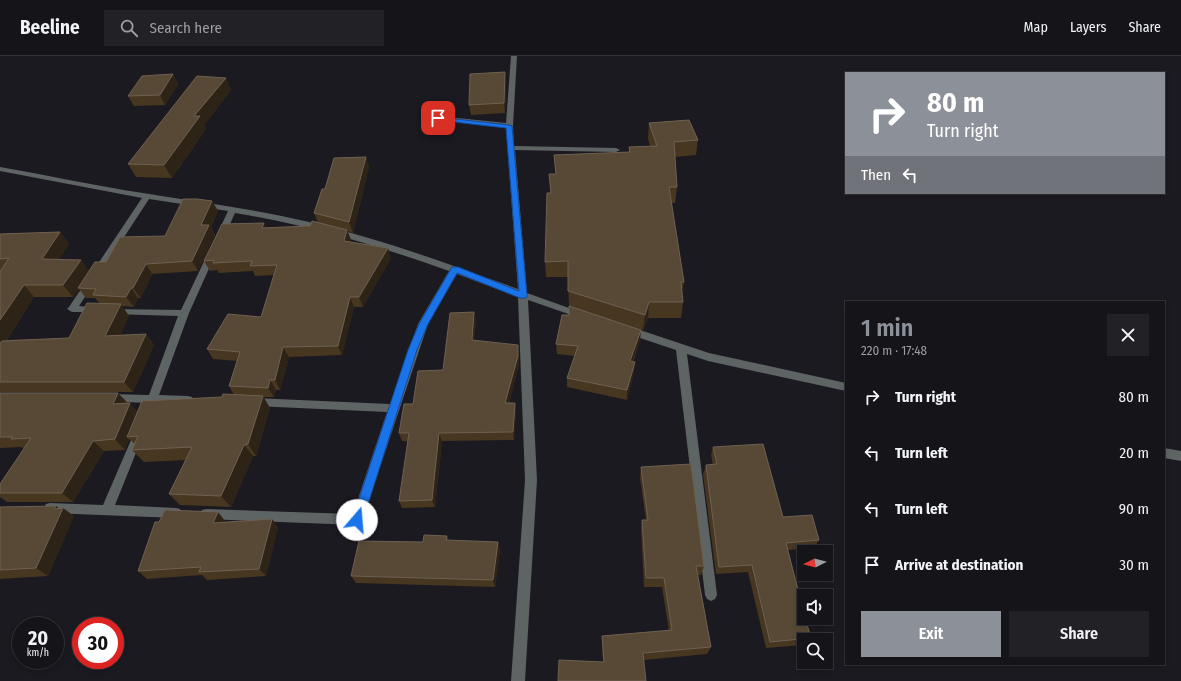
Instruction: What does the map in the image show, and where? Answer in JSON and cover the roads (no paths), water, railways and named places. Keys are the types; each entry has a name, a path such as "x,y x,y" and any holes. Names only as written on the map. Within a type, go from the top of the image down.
{"street":[{"path":"514,56 509,126 523,296 531,480 518,681"},
{"path":"438,118 509,126"},
{"path":"511,148 616,150"},
{"path":"0,169 147,196 233,209 333,231 455,269 523,296 591,318"},
{"path":"147,196 72,309 184,313"},
{"path":"147,412 184,313 233,209"},
{"path":"38,508 82,508 189,514 357,520 393,408 423,324 455,269"},
{"path":"621,328 708,357 845,387"},
{"path":"681,348 711,595"},
{"path":"99,398 199,400"},
{"path":"246,402 393,408"},
{"path":"107,510 141,426"},
{"path":"1165,453 1181,456"}]}
